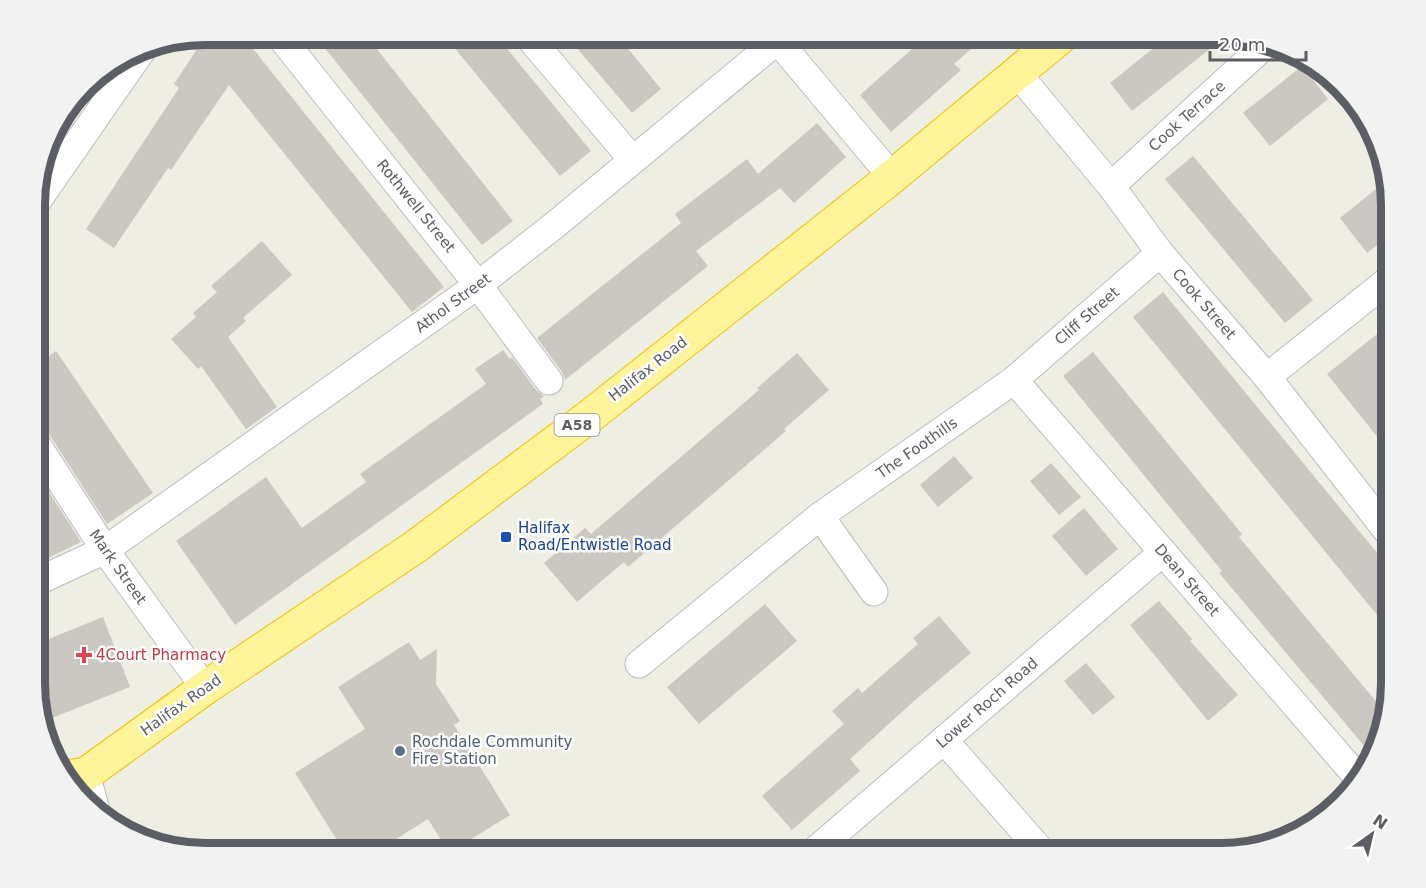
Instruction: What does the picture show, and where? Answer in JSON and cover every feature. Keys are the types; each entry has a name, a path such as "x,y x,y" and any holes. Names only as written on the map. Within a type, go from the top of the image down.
{"highway":[{"name":"Halifax Road","path":"76,776 424,540 590,416 892,177 1050,45"}],"street":[{"name":"Rothwell Street","path":"288,45 478,285 549,381"},
{"path":"536,45 632,159"},
{"name":"Athol Street","path":"45,578 105,550 478,285 556,224 767,45"},
{"path":"785,45 892,177"},
{"name":"Cook Terrace","path":"1111,186 1260,49"},
{"path":"46,189 135,61"},
{"name":"Cook Street","path":"1017,73 1111,186 1160,253 1267,376 1381,523"},
{"name":"Cliff Street","path":"1014,380 1160,253"},
{"path":"1267,376 1381,286"},
{"name":"The Foothills","path":"639,664 819,516 1014,380"},
{"name":"Dean Street","path":"1014,380 1354,773"},
{"name":"Mark Street","path":"45,457 105,550 205,688"},
{"path":"819,516 874,592"},
{"name":"Lower Roch Road","path":"824,843 1163,552"},
{"path":"944,740 1034,843"}],"building":[{"path":"200,45 250,45 444,287 412,312 229,85 171,170 168,168 114,248 86,229 179,88 174,84"},
{"path":"326,45 374,45 513,221 482,245 324,47"},
{"path":"452,45 504,45 591,151 560,176"},
{"path":"574,45 625,45 661,89 632,113"},
{"path":"917,45 976,45 954,64 961,70 891,132 860,95"},
{"path":"1157,45 1215,45 1132,111 1110,83"},
{"path":"1301,67 1328,99 1270,146 1243,113"},
{"path":"817,123 846,157 794,203 780,188 696,251 708,266 565,380 562,372 537,338 681,223 675,214 747,159 758,174"},
{"path":"1193,156 1313,300 1285,323 1165,179"},
{"path":"1380,186 1381,242 1367,253 1340,218"},
{"path":"262,241 292,275 243,318 246,321 228,337 277,407 246,429 201,366 198,369 171,339 196,317 193,313 217,292 211,286"},
{"path":"1163,292 1381,558 1381,620 1133,317"},
{"path":"1381,331 1381,442 1327,374"},
{"path":"503,350 510,359 512,357 536,390 544,396 540,399 543,404 235,625 176,541 266,477 302,528 366,482 360,474 486,384 475,369"},
{"path":"56,351 153,493 107,524 45,430 45,359"},
{"path":"1093,352 1242,534 1239,537 1379,705 1373,735 1367,749 1219,573 1222,571 1063,376"},
{"path":"797,353 829,390 784,429 786,431 628,567 624,562 577,602 544,563 585,528 591,534 759,390 757,388"},
{"path":"954,456 973,478 938,507 920,485"},
{"path":"1051,463 1081,497 1059,515 1030,481"},
{"path":"45,486 81,542 45,560"},
{"path":"1084,508 1118,549 1086,576 1052,536"},
{"path":"1159,601 1192,639 1190,641 1238,695 1208,721 1130,625"},
{"path":"765,604 797,641 699,724 667,687"},
{"path":"939,616 971,653 850,759 860,771 792,830 762,796 844,724 832,711 858,688 862,693 918,644 913,638"},
{"name":"4Court Pharmacy","path":"103,617 130,687 49,719 46,704 45,640"},
{"name":"Rochdale Community Fire Station","path":"409,642 420,660 437,649 436,684 460,721 454,725 510,815 465,843 443,843 428,819 390,843 339,843 295,773 365,729 338,687"},
{"path":"1086,663 1115,697 1093,715 1064,681"}],"place":[{"name":"Halifax Road/Entwistle Road","path":"506,537"},
{"name":"4Court Pharmacy","path":"84,655"},
{"name":"Rochdale Community Fire Station","path":"400,751"}]}
